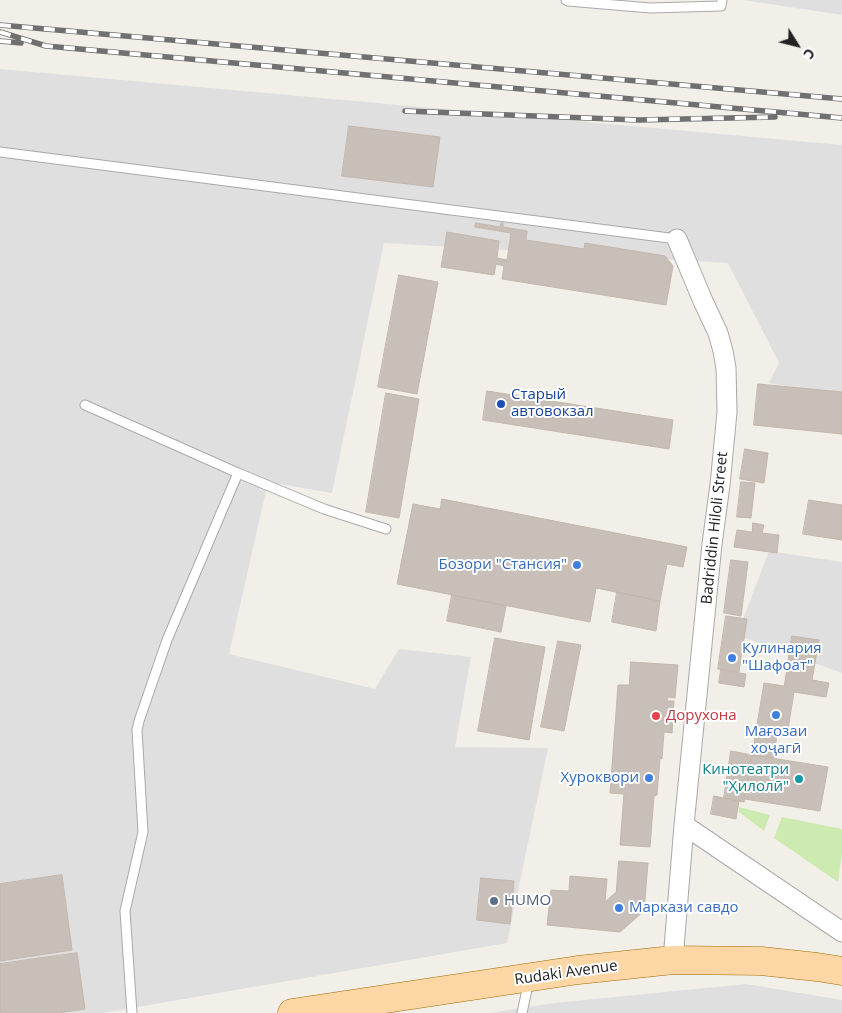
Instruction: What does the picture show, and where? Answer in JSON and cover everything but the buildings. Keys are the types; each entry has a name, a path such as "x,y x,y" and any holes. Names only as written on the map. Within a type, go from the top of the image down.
{"main road":[{"name":"Rudaki Avenue","path":"292,1013 578,970 673,960 761,961 842,971"}],"street":[{"name":"Badriddin Hiloli Street","path":"673,960 684,825 727,412 726,368 718,333 677,239"},
{"path":"684,825 842,932"}],"lane":[{"path":"566,0 568,2 650,8 721,6 722,0"},
{"path":"0,152 677,239"},
{"path":"85,405 238,474 324,509 386,529"},
{"path":"132,1013 125,911 143,832 137,730 167,640 238,474"},
{"path":"522,1013 529,977"}],"shaded area":[{"path":"743,0 842,0 842,15"},
{"path":"0,69 842,145 842,397 769,383 779,363 728,263 384,243 332,493 268,482 229,654 375,689 399,649 471,657 455,747 548,748 507,943 103,1013 0,1013"},
{"path":"769,551 842,562 842,673 737,635"},
{"path":"746,984 842,1000 842,1013 490,1013 554,1003"}],"green space":[{"path":"739,807 770,815 764,831 739,812"},
{"path":"782,817 842,829 842,854 838,882 774,838"}],"railway":[{"path":"0,25 842,99"},
{"path":"0,32 46,46 842,118"},
{"path":"0,41 21,43"},
{"path":"405,111 639,120 775,117"}],"place":[{"name":"Старый автовокзал","path":"501,404"},
{"name":"Бозори \"Стансия\"","path":"577,565"},
{"name":"Кулинария \"Шафоат\"","path":"732,658"},
{"name":"Мағозаи хоҷагӣ","path":"776,715"},
{"name":"Дорухона","path":"656,716"},
{"name":"Хуроквори","path":"649,778"},
{"name":"Кинотеатри \"Ҳилолӣ\"","path":"799,779"},
{"name":"HUMO","path":"494,901"},
{"name":"Маркази савдо","path":"619,908"}]}
